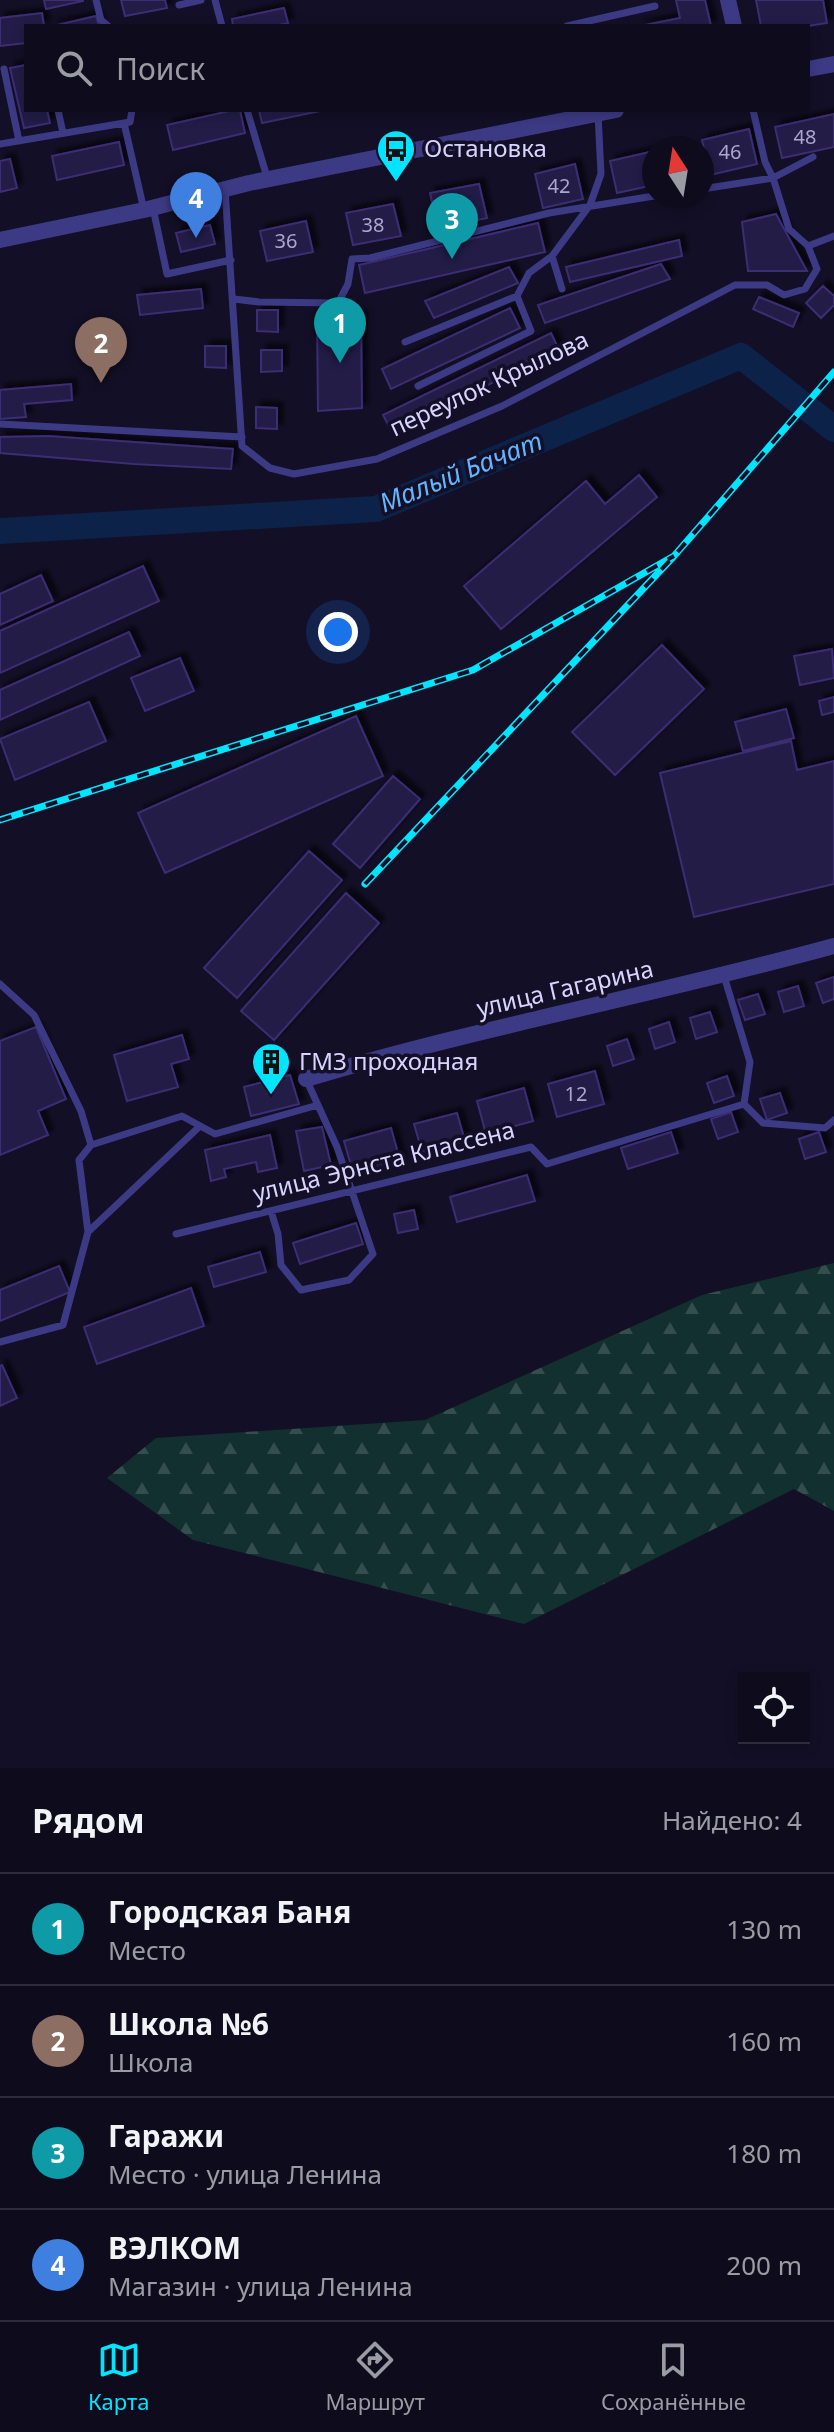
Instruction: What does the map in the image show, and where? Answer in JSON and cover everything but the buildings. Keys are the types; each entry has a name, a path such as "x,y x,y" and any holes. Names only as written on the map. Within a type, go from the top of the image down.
{"street":[{"path":"728,0 734,24"},
{"path":"810,69 834,64"},
{"path":"0,240 562,116 607,112"},
{"name":"улица Гагарина","path":"306,1079 396,1052 724,976 834,946"}],"lane":[{"path":"96,0 101,20 106,24"},
{"path":"179,5 201,0"},
{"path":"215,0 221,24"},
{"path":"576,24 655,6"},
{"path":"623,14 626,24"},
{"path":"4,69 19,141"},
{"path":"58,112 63,133"},
{"path":"0,144 130,122 132,112"},
{"path":"248,112 267,180"},
{"path":"753,112 765,162 789,229 808,246 834,236"},
{"path":"405,342 517,296 529,273 552,256 590,205 601,174 598,114"},
{"path":"124,123 167,274 231,260"},
{"path":"714,187 773,178 813,157"},
{"path":"0,424 242,437 225,189"},
{"path":"234,299 338,303 348,284 352,259 370,258 590,205 642,198"},
{"name":"переулок Крылова","path":"242,437 242,446 270,468 294,474 377,459 502,406 735,285 767,285 784,295 805,289 817,269 808,246"},
{"path":"552,256 562,289"},
{"path":"418,386 531,331 517,296"},
{"path":"724,976 750,1062 744,1104 763,1123 825,1128 834,1120"},
{"path":"0,984 34,1015 81,1111 91,1145"},
{"path":"271,1211 278,1234 281,1265 301,1290 349,1280 373,1254 337,1147 306,1079"},
{"name":"улица Эрнста Классена","path":"176,1234 531,1147 547,1164 744,1104"},
{"path":"0,1342 63,1325 88,1232 79,1160 91,1145 182,1116 215,1134 318,1105"},
{"path":"88,1232 200,1126"}],"green space":[{"path":"834,1263 834,1511 794,1489 524,1624 193,1540 107,1478 156,1438 425,1420 702,1295"}],"waterway":[{"name":"Малый Бачат","path":"0,531 376,509 741,356 834,429"}],"railway":[{"path":"365,884 674,556 834,372"},
{"path":"0,820 473,670 674,556"}],"place":[{"name":"Остановка","path":"396,183"},
{"name":"ВЭЛКОМ","path":"196,238"},
{"name":"Гаражи","path":"452,259"},
{"name":"Городская Баня","path":"340,363"},
{"name":"Школа №6","path":"101,383"},
{"name":"ГМЗ проходная","path":"271,1096"}]}
